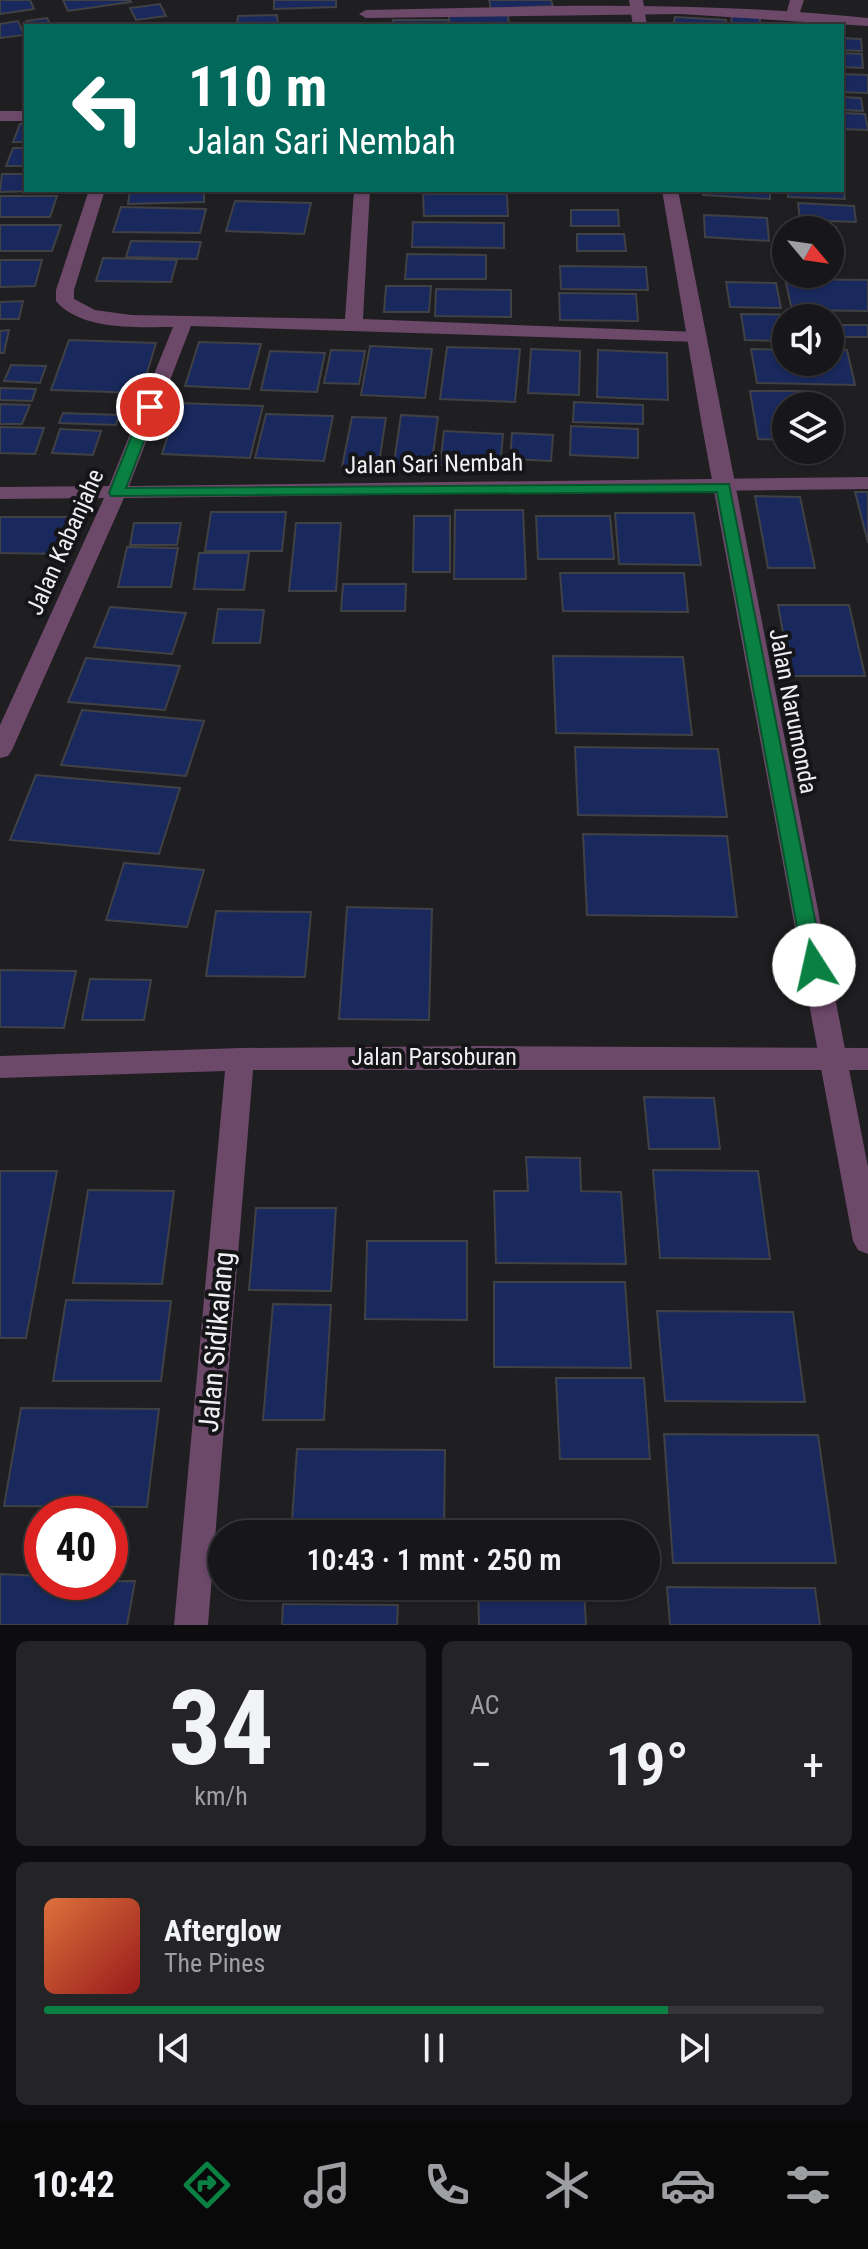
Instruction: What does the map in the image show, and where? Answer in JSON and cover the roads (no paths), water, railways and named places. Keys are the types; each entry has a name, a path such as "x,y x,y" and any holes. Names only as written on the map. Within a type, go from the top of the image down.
{"street":[{"path":"636,4 640,24"},
{"path":"365,13 636,4 795,7 868,22"},
{"path":"0,116 24,116"},
{"path":"96,192 65,290 65,301 82,314 184,321 354,323 698,337"},
{"path":"354,323 362,192"},
{"name":"Jalan Narumonda","path":"670,192 723,487 868,1241"},
{"name":"Jalan Kabanjahe","path":"0,750 116,493 184,321"},
{"name":"Jalan Sari Nembah","path":"0,493 868,483"},
{"name":"Jalan Parsoburan","path":"0,1067 240,1059 868,1059"},
{"name":"Jalan Sidikalang","path":"191,1625 240,1059"}]}
